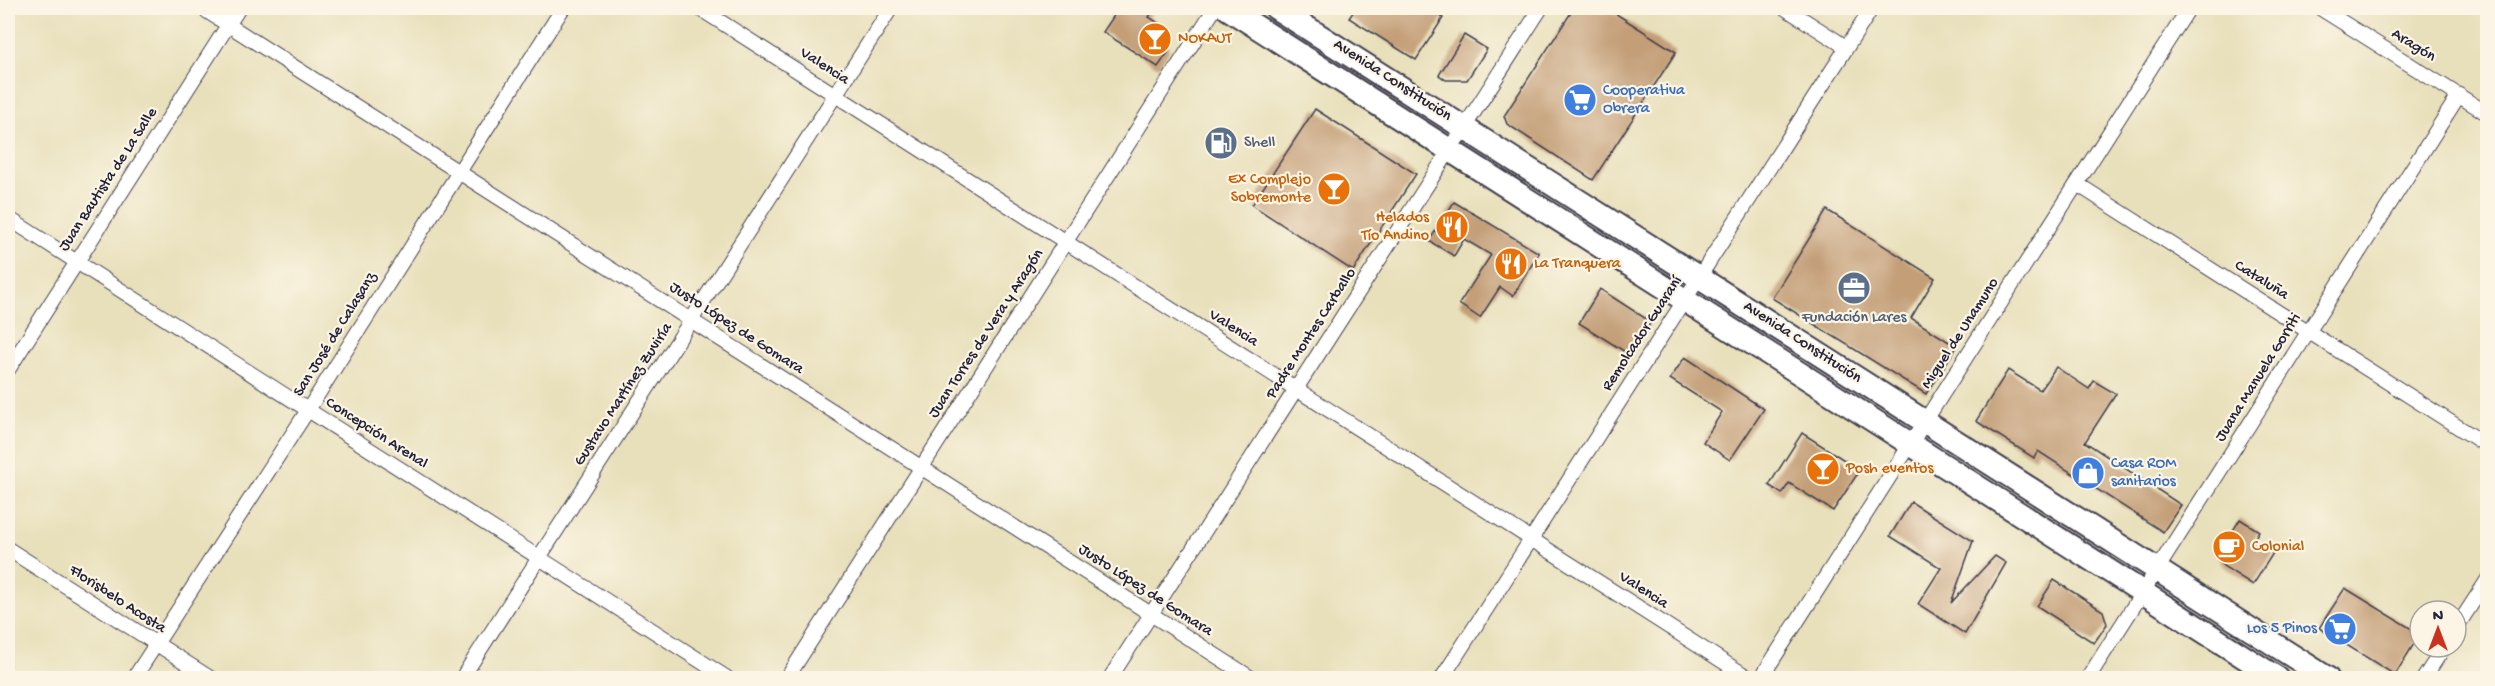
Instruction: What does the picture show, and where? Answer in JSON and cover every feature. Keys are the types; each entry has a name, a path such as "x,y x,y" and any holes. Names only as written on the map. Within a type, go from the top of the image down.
{"main road":[{"name":"Avenida Constitución","path":"1227,8 2277,678"},
{"name":"Avenida Constitución","path":"1276,8 2327,678"}],"street":[{"name":"Justo López de Gomara","path":"202,8 459,170 1251,678"},
{"name":"Juan Bautista de La Salle","path":"8,370 239,8"},
{"name":"San José de Calasanz","path":"134,678 308,411 563,8"},
{"name":"Valencia","path":"699,8 1749,678"},
{"name":"Gustavo Martínez Zuviría","path":"462,678 891,8"},
{"name":"Juan Torres de Vera y Aragón","path":"787,678 1215,8"},
{"name":"Padre Montes Carballo","path":"1110,678 1541,8"},
{"path":"1785,8 1846,47"},
{"name":"Remolcador Guaraní","path":"1442,678 1872,8"},
{"name":"Miguel de Unamuno","path":"1761,678 2189,8"},
{"name":"Aragón","path":"2320,8 2487,114"},
{"name":"Juana Manuela Gorriti","path":"2088,678 2459,95"},
{"name":"Cataluña","path":"2077,184 2309,330 2487,446"},
{"name":"Concepción Arenal","path":"8,219 727,678"},
{"name":"Florisbelo Acosta","path":"8,549 210,678"},
{"path":"2468,609 2487,579"},
{"path":"2424,678 2436,659"}],"building":[{"path":"1119,8 1155,8 1149,17 1163,26 1169,51 1158,67 1103,32"},
{"path":"1356,8 1427,8 1443,18 1416,60 1349,18"},
{"name":"Cooperativa Obrera","path":"1574,8 1607,8 1676,52 1593,180 1507,124 1504,116"},
{"path":"1464,35 1487,49 1467,80 1446,80 1439,75"},
{"name":"Ex Complejo Sobremonte","path":"1315,109 1416,174 1353,271 1252,205"},
{"path":"1454,202 1539,253 1513,296 1500,287 1480,318 1459,304 1491,255 1464,239 1454,256 1429,241"},
{"name":"Fundación Lares","path":"1827,210 1935,278 1911,318 1957,347 1926,394 1772,298"},
{"path":"1600,289 1651,322 1630,355 1579,323"},
{"path":"1685,357 1764,409 1730,460 1703,442 1722,412 1670,379"},
{"path":"2056,367 2089,389 2094,381 2116,394 2085,442 2181,505 2163,532 2038,451 2034,458 1976,421 2008,370 2040,390"},
{"path":"1802,433 1860,470 1833,511 1789,483 1782,494 1769,485"},
{"path":"1911,502 1973,541 1951,603 1995,556 2006,563 1965,634 1918,604 1941,568 1890,536"},
{"path":"2240,519 2259,531 2253,541 2273,553 2253,585 2223,566 2218,555"},
{"path":"2054,580 2103,611 2107,624 2094,643 2037,606"},
{"path":"2345,588 2408,627 2408,654 2395,675 2319,628"}],"place":[{"name":"NOKAUT","path":"1155,39"},
{"name":"Cooperativa Obrera","path":"1580,100"},
{"name":"Shell","path":"1221,143"},
{"name":"Ex Complejo Sobremonte","path":"1334,189"},
{"name":"Helados Tío Andino","path":"1452,227"},
{"name":"La Tranquera","path":"1511,264"},
{"name":"Fundación Lares","path":"1854,288"},
{"name":"Posh eventos","path":"1823,469"},
{"name":"Casa ROM sanitarios","path":"2088,473"},
{"name":"Colonial","path":"2229,547"},
{"name":"Los 5 Pinos","path":"2340,629"}]}
